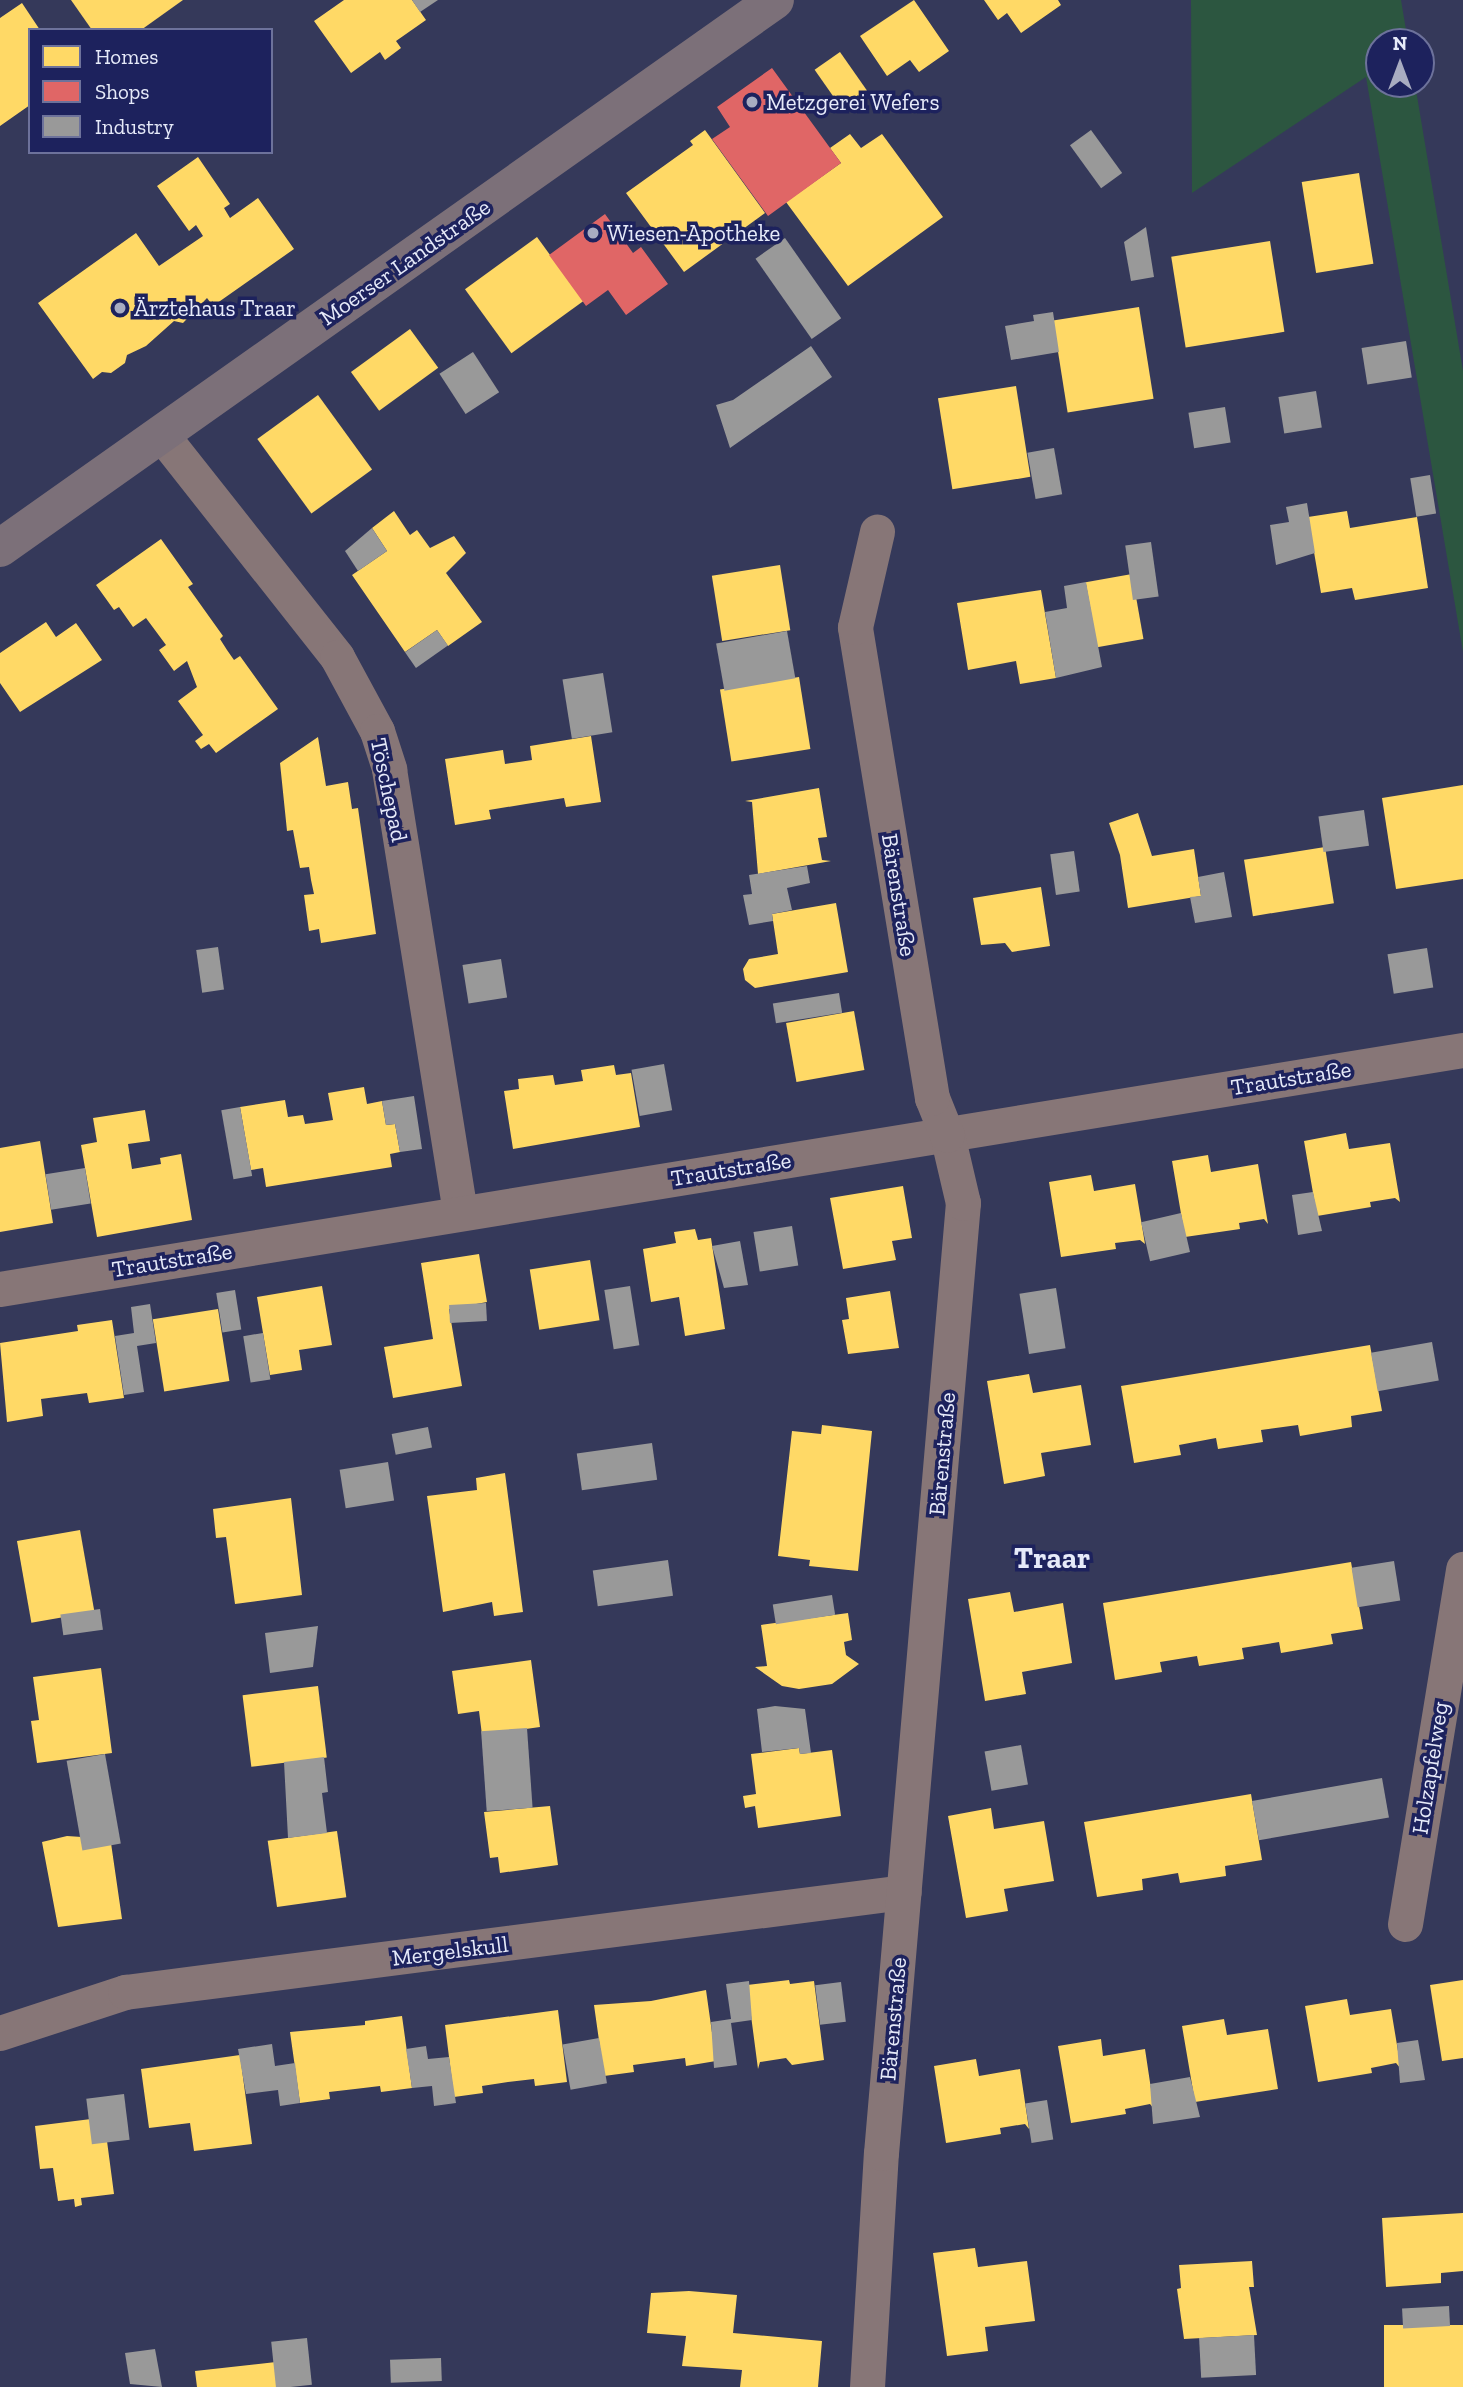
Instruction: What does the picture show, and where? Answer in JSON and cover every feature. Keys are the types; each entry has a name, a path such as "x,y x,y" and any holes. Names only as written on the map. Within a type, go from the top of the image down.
{"main road":[{"name":"Moerser Landstraße","path":"0,548 775,0"}],"street":[{"name":"Töschepad","path":"161,434 337,657 377,731 388,769 460,1212"},
{"name":"Bärenstraße","path":"867,2387 881,2153 963,1203 947,1135 932,1098 855,627 877,532"},
{"name":"Trautstraße","path":"0,1289 1463,1050"},
{"name":"Holzapfelweg","path":"1405,1924 1463,1569"},
{"name":"Mergelskull","path":"0,2033 125,1992 904,1892"}],"green space":[{"path":"1191,0 1401,0 1406,28 1365,28 1365,78 1192,193"},
{"path":"1370,98 1417,98 1463,371 1463,652"}],"building: Homes":[{"path":"71,0 183,0 144,28 91,28"},
{"path":"344,0 412,0 426,20 396,41 401,48 385,60 380,52 351,73 314,21"},
{"path":"914,0 949,51 919,72 910,60 887,76 860,36"},
{"path":"984,0 1058,0 1061,5 1021,33 1007,13 998,20"},
{"path":"22,3 39,28 28,28 28,106 0,126 0,18"},
{"path":"840,52 867,91 842,108 815,70"},
{"path":"705,130 765,213 684,272 626,193 693,145 690,141"},
{"path":"850,134 861,148 882,134 943,217 848,286 786,202 841,163 830,148"},
{"path":"198,157 230,204 224,208 230,218 258,198 294,249 213,306 207,298 183,323 174,321 146,346 127,355 125,363 111,373 102,372 93,379 38,303 136,233 159,266 203,236 196,225 189,231 157,186"},
{"path":"1359,173 1373,264 1316,273 1302,182"},
{"path":"537,237 583,301 511,353 465,289"},
{"path":"1270,241 1284,332 1186,348 1171,257"},
{"path":"1139,307 1154,399 1068,412 1053,321"},
{"path":"410,329 438,368 379,411 351,372"},
{"path":"1016,386 1030,477 952,489 938,398"},
{"path":"318,395 372,469 311,514 257,439"},
{"path":"394,511 410,535 417,530 430,548 454,536 466,553 446,573 482,622 448,646 437,630 405,652 352,575 387,551 372,528"},
{"path":"1347,511 1350,528 1417,517 1428,588 1355,600 1352,588 1321,593 1308,517"},
{"path":"161,539 193,584 188,587 223,636 220,639 227,650 234,660 240,656 278,709 216,753 209,744 201,749 195,741 203,735 178,701 197,687 187,661 174,671 159,650 166,645 146,618 133,627 119,607 114,610 96,585"},
{"path":"780,565 790,630 722,641 712,576"},
{"path":"1132,574 1143,639 1097,647 1086,582"},
{"path":"1041,590 1056,678 1020,684 1016,661 968,670 957,603"},
{"path":"46,622 56,637 76,623 102,660 20,712 0,683 0,653"},
{"path":"799,677 810,749 731,762 720,690"},
{"path":"591,736 601,802 566,807 564,798 489,810 491,819 455,825 445,759 503,750 505,764 532,760 530,746"},
{"path":"318,737 326,786 348,782 352,809 358,808 376,934 321,943 319,929 309,931 304,895 314,894 309,867 300,868 293,830 287,831 280,763"},
{"path":"1463,785 1463,879 1396,889 1382,798"},
{"path":"819,788 827,837 818,838 822,860 831,861 758,874 752,802 745,801"},
{"path":"1138,813 1152,856 1194,849 1201,896 1128,908 1120,855 1109,823"},
{"path":"1325,847 1334,903 1253,916 1244,860"},
{"path":"1041,887 1050,946 1012,952 1005,943 981,945 973,898"},
{"path":"836,903 848,972 755,988 745,980 743,969 749,959 778,954 772,914"},
{"path":"854,1011 864,1070 796,1082 786,1023"},
{"path":"614,1065 616,1075 631,1073 640,1127 513,1149 504,1091 519,1089 518,1079 553,1075 555,1085 583,1081 581,1070"},
{"path":"364,1087 367,1104 382,1101 386,1125 395,1124 400,1152 390,1154 392,1167 266,1187 263,1168 251,1170 240,1107 285,1100 288,1117 303,1115 305,1124 333,1120 328,1093"},
{"path":"145,1110 150,1141 128,1144 132,1169 161,1164 160,1158 181,1154 192,1220 97,1237 81,1145 97,1142 93,1118"},
{"path":"1346,1133 1349,1149 1390,1143 1400,1202 1395,1198 1370,1202 1371,1207 1317,1216 1304,1141"},
{"path":"40,1141 53,1223 0,1232 0,1148"},
{"path":"1208,1155 1211,1172 1258,1164 1268,1224 1264,1219 1239,1223 1240,1229 1185,1237 1172,1161"},
{"path":"1091,1175 1094,1191 1135,1184 1145,1244 1140,1240 1115,1243 1116,1249 1061,1257 1049,1182"},
{"path":"903,1186 912,1238 892,1241 896,1260 843,1269 830,1198"},
{"path":"695,1229 698,1240 711,1238 725,1329 685,1336 679,1297 651,1302 643,1249 676,1243 674,1232"},
{"path":"479,1254 487,1302 449,1309 462,1386 393,1398 384,1347 433,1339 421,1263"},
{"path":"590,1260 600,1320 539,1330 530,1270"},
{"path":"322,1286 332,1345 299,1350 302,1370 270,1375 257,1297"},
{"path":"890,1291 899,1348 848,1354 842,1320 849,1319 846,1298"},
{"path":"218,1309 229,1381 164,1391 153,1319"},
{"path":"112,1320 124,1398 89,1403 87,1393 41,1399 43,1416 7,1422 0,1343 78,1331 77,1325"},
{"path":"1370,1345 1382,1411 1351,1416 1352,1427 1300,1436 1298,1425 1261,1430 1263,1442 1218,1449 1216,1438 1179,1445 1181,1455 1134,1463 1121,1386"},
{"path":"1029,1374 1033,1393 1081,1385 1091,1445 1041,1453 1045,1476 1004,1484 987,1381"},
{"path":"822,1425 872,1431 858,1571 809,1566 810,1560 778,1556 792,1431 821,1434"},
{"path":"505,1473 523,1612 494,1616 492,1602 443,1612 427,1496 477,1490 476,1478"},
{"path":"291,1498 302,1595 235,1604 226,1537 216,1538 213,1509"},
{"path":"80,1530 94,1612 31,1623 17,1541"},
{"path":"1351,1562 1363,1629 1331,1634 1333,1644 1281,1653 1279,1642 1242,1648 1244,1659 1199,1666 1197,1656 1160,1662 1162,1672 1115,1680 1103,1603"},
{"path":"1010,1592 1014,1612 1063,1603 1072,1663 1022,1672 1026,1694 985,1701 968,1599"},
{"path":"848,1613 852,1640 844,1642 846,1655 859,1664 832,1684 799,1689 782,1686 755,1667 767,1666 761,1625"},
{"path":"531,1660 540,1727 482,1735 479,1711 458,1714 452,1671"},
{"path":"101,1668 112,1753 37,1763 31,1721 39,1720 33,1677"},
{"path":"318,1686 327,1757 251,1767 243,1695"},
{"path":"799,1748 800,1754 832,1750 841,1816 758,1828 755,1806 745,1808 743,1796 756,1794 751,1754"},
{"path":"1251,1794 1262,1860 1225,1866 1226,1876 1180,1883 1178,1873 1142,1879 1143,1890 1097,1897 1084,1822"},
{"path":"550,1806 558,1865 500,1873 498,1857 490,1858 484,1812"},
{"path":"991,1808 994,1829 1044,1821 1054,1881 1004,1889 1008,1911 966,1918 948,1816"},
{"path":"337,1831 346,1897 277,1907 268,1841"},
{"path":"67,1836 82,1837 83,1847 111,1843 122,1919 58,1927 42,1842"},
{"path":"789,1980 790,1984 814,1981 824,2060 792,2065 786,2058 760,2062 758,2069 747,1985"},
{"path":"1463,1980 1463,2058 1442,2061 1430,1985"},
{"path":"706,1990 716,2061 686,2066 685,2058 633,2065 634,2072 604,2076 594,2005 651,2001"},
{"path":"1347,1999 1350,2015 1391,2009 1401,2069 1396,2063 1371,2068 1372,2073 1318,2082 1305,2006"},
{"path":"558,2010 567,2082 535,2086 534,2079 508,2082 482,2086 483,2093 454,2097 445,2025"},
{"path":"402,2016 412,2088 381,2092 380,2086 329,2092 330,2099 300,2103 290,2032 365,2025 365,2021"},
{"path":"1224,2019 1227,2035 1268,2029 1278,2089 1195,2102 1182,2026"},
{"path":"1101,2039 1103,2056 1145,2049 1154,2109 1150,2104 1125,2109 1126,2114 1071,2123 1058,2046"},
{"path":"240,2055 252,2144 194,2151 190,2123 149,2128 141,2069"},
{"path":"976,2059 979,2076 1020,2069 1029,2129 1025,2124 1000,2128 1001,2134 946,2143 934,2066"},
{"path":"91,2119 94,2143 107,2141 114,2194 81,2198 82,2205 75,2207 74,2199 58,2201 53,2168 40,2169 35,2126"},
{"path":"1463,2213 1463,2271 1441,2273 1441,2283 1386,2287 1382,2218"},
{"path":"975,2248 978,2267 1027,2261 1035,2321 985,2327 988,2351 947,2356 933,2253"},
{"path":"1252,2261 1254,2287 1249,2287 1257,2335 1184,2339 1177,2289 1181,2288 1179,2265"},
{"path":"689,2291 737,2295 733,2333 822,2341 818,2387 740,2387 742,2370 682,2366 686,2336 647,2333 651,2293"},
{"path":"1384,2325 1463,2325 1463,2387 1384,2387"},
{"path":"276,2362 278,2387 197,2387 195,2371"}],"building: Shops":[{"path":"772,68 841,163 768,216 712,139 730,127 717,107"},
{"path":"605,214 633,253 641,247 668,284 626,315 608,290 586,306 549,255"}],"building: Industry":[{"path":"412,0 438,0 420,12"},
{"path":"1091,130 1122,173 1101,188 1070,145"},
{"path":"1146,227 1154,277 1131,281 1124,242"},
{"path":"785,238 841,318 812,339 756,259"},
{"path":"1053,312 1059,352 1011,360 1005,326 1034,321 1033,315"},
{"path":"1406,341 1412,378 1367,385 1362,348"},
{"path":"811,346 832,377 730,448 716,405 733,400"},
{"path":"473,352 499,392 466,414 439,374"},
{"path":"1316,391 1322,428 1284,433 1278,397"},
{"path":"1225,407 1231,443 1194,448 1188,413"},
{"path":"1054,448 1062,494 1036,499 1027,453"},
{"path":"1430,475 1436,514 1416,517 1410,478"},
{"path":"1307,503 1315,553 1276,565 1270,525 1289,522 1286,507"},
{"path":"372,528 387,551 358,571 345,551"},
{"path":"1151,542 1159,596 1133,600 1125,546"},
{"path":"1086,582 1102,667 1056,678 1045,612 1067,608 1064,586"},
{"path":"437,630 448,646 416,668 405,652"},
{"path":"787,631 795,678 724,691 716,644"},
{"path":"603,673 612,732 572,739 563,679"},
{"path":"1364,810 1369,846 1323,852 1318,816"},
{"path":"1074,851 1080,892 1056,895 1050,854"},
{"path":"807,866 810,883 787,888 792,910 772,914 773,921 749,925 743,895 752,894 749,875"},
{"path":"1224,872 1232,917 1195,923 1190,897 1201,896 1198,877"},
{"path":"218,947 224,990 202,993 196,950"},
{"path":"1427,948 1433,988 1394,994 1387,954"},
{"path":"501,959 507,998 469,1004 462,965"},
{"path":"839,993 842,1013 776,1023 773,1003"},
{"path":"664,1064 672,1110 640,1116 632,1070"},
{"path":"414,1096 422,1149 400,1152 395,1124 386,1125 382,1101"},
{"path":"240,1107 252,1176 233,1179 221,1110"},
{"path":"85,1168 91,1204 51,1210 45,1174"},
{"path":"1313,1192 1322,1231 1298,1235 1292,1195"},
{"path":"1181,1213 1190,1252 1150,1261 1141,1222"},
{"path":"792,1226 798,1266 760,1272 753,1232"},
{"path":"740,1241 748,1285 724,1288 712,1246"},
{"path":"630,1286 639,1345 614,1349 604,1290"},
{"path":"1056,1288 1066,1348 1029,1354 1019,1294"},
{"path":"235,1290 241,1330 222,1332 216,1293"},
{"path":"486,1303 487,1321 450,1323 449,1305"},
{"path":"150,1304 156,1343 137,1346 144,1392 124,1395 115,1336 134,1333 131,1307"},
{"path":"263,1333 270,1379 251,1383 243,1336"},
{"path":"1432,1342 1439,1380 1378,1391 1371,1353"},
{"path":"428,1427 432,1448 396,1455 392,1434"},
{"path":"652,1443 657,1480 582,1490 577,1454"},
{"path":"388,1462 394,1501 346,1508 340,1470"},
{"path":"668,1560 673,1596 598,1606 593,1571"},
{"path":"1394,1561 1400,1601 1358,1607 1352,1568"},
{"path":"832,1595 835,1615 776,1624 773,1604"},
{"path":"100,1609 103,1630 63,1635 60,1615"},
{"path":"318,1626 313,1667 270,1673 265,1633"},
{"path":"775,1706 805,1709 811,1753 800,1754 799,1748 762,1752 757,1709"},
{"path":"527,1728 533,1808 487,1811 481,1731"},
{"path":"1021,1745 1028,1784 992,1791 985,1751"},
{"path":"105,1754 121,1844 82,1850 67,1761"},
{"path":"324,1757 328,1792 322,1793 327,1833 288,1838 284,1762"},
{"path":"1382,1778 1389,1817 1259,1840 1252,1801"},
{"path":"749,1981 752,2020 731,2023 737,2065 714,2068 711,2022 731,2019 726,1984"},
{"path":"841,1982 846,2022 820,2025 815,1985"},
{"path":"599,2038 607,2083 571,2090 563,2044"},
{"path":"1418,2040 1425,2080 1400,2083 1397,2043"},
{"path":"272,2044 275,2066 295,2063 300,2103 280,2106 278,2090 246,2094 238,2049"},
{"path":"426,2046 428,2059 449,2057 456,2103 434,2106 432,2086 412,2088 406,2049"},
{"path":"1190,2077 1200,2117 1153,2124 1150,2084"},
{"path":"124,2094 130,2140 92,2144 86,2099"},
{"path":"1047,2100 1053,2140 1032,2143 1025,2103"},
{"path":"1449,2306 1450,2326 1403,2328 1402,2308"},
{"path":"1254,2335 1256,2375 1201,2378 1199,2338"},
{"path":"307,2338 312,2385 276,2387 271,2342"},
{"path":"155,2349 162,2387 130,2384 125,2353"},
{"path":"441,2358 442,2381 391,2383 390,2360"}],"place":[{"name":"Metzgerei Wefers","path":"752,102"},
{"name":"Wiesen-Apotheke","path":"593,233"},
{"name":"Ärztehaus Traar","path":"120,308"}],"district":[{"name":"Traar","path":"1052,1558"}]}
